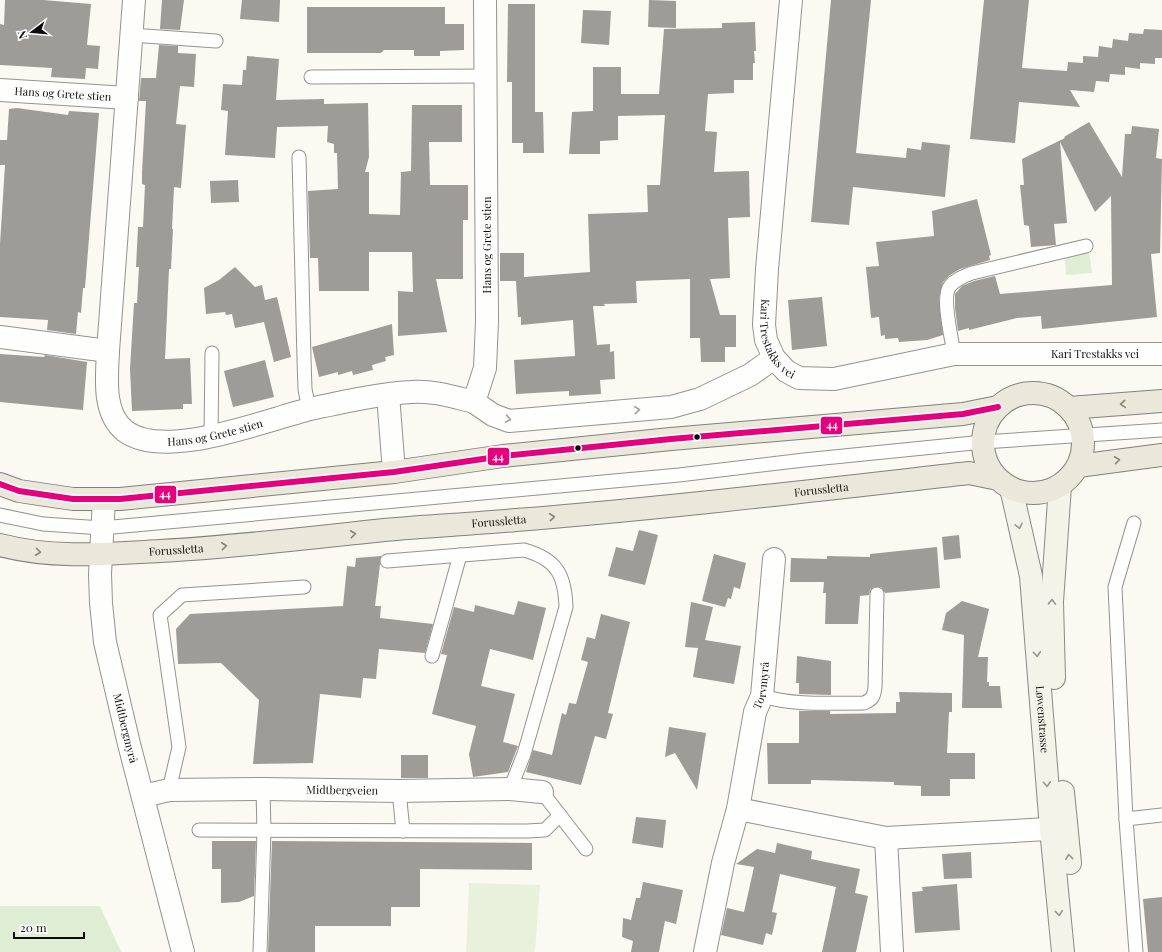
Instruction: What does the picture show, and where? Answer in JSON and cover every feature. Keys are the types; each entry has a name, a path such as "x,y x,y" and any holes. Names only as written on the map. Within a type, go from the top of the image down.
{"main road":[{"path":"1004,483 989,466 983,451 983,442 989,419 998,407 1011,398 1026,393 1041,393 1056,398 1069,408 1080,425 1082,452 1078,466 1070,477 1060,486"},
{"path":"1069,408 1162,401"},
{"path":"0,484 19,491 73,499 104,499 198,492 394,472 503,456 801,427 963,414 998,407"},
{"path":"1078,466 1162,455"},
{"name":"Forussletta","path":"0,545 38,552 101,555 204,548 443,524 514,520 968,474 1004,483 1026,493 1044,492 1060,486"},
{"name":"Løwenstrasse","path":"1004,483 1031,576 1058,828 1078,952"},
{"name":"Løwenstrasse","path":"1060,486 1052,602 1052,656 1063,952"}],"street":[{"name":"Hans og Grete stien","path":"134,0 108,351 107,391 109,404 116,420 125,430 144,439 156,442 211,436 246,428 309,410 412,391 436,393 474,402 485,368 486,360 485,0"},
{"name":"Kari Trestakks vei","path":"791,0 767,269 764,325 766,340 774,358 786,371 799,378 834,379 954,354 1162,354"},
{"name":"Hans og Grete stien","path":"0,90 127,98"},
{"path":"0,337 108,351"},
{"path":"474,402 493,415 510,421 671,407 700,399 750,375 774,358"},
{"path":"388,395 394,472"},
{"name":"Midtbergmyrå","path":"104,499 101,555 101,603 105,642 183,952"},
{"name":"Torvmyrå","path":"705,952 723,863 738,809 755,712 762,696 774,559"},
{"name":"Midtbergveien","path":"143,796 169,790 263,789 399,791 510,789 542,792"},
{"path":"738,809 886,838 1058,828"},
{"path":"886,838 892,952"}],"lane":[{"path":"131,35 216,41"},
{"path":"311,77 486,76"},
{"path":"299,157 305,389 309,410"},
{"path":"954,354 946,297 949,286 958,279 972,273 1086,246"},
{"path":"211,436 212,353"},
{"path":"0,515 43,524 102,528 672,476 804,460 983,442 1162,430"},
{"path":"1134,523 1115,587 1126,819 1136,952"},
{"path":"387,561 524,550 540,554 553,564 562,577 566,592 566,607 524,754 510,789"},
{"path":"432,656 460,555"},
{"path":"169,790 179,747 160,615 182,595 304,587"},
{"path":"762,696 776,700 808,704 864,703 870,700 874,696 876,687 877,594"},
{"path":"260,952 264,832 263,789"},
{"path":"399,791 403,831"},
{"path":"542,792 586,848"},
{"path":"199,830 264,832 527,831 545,830 560,815"},
{"path":"1126,819 1162,815"}],"green space":[{"path":"1089,251 1092,273 1066,275 1065,260 1070,254"},
{"path":"469,883 540,885 535,952 466,952"},
{"path":"0,906 100,906 121,952 0,952"}],"building":[{"path":"5,0 43,0 91,4 87,45 100,46 98,69 86,68 85,79 51,77 52,68 0,65 0,24 4,25"},
{"path":"162,0 184,0 180,30 160,29"},
{"path":"242,0 280,0 279,22 240,19"},
{"path":"649,0 676,1 676,28 648,27"},
{"path":"831,0 871,0 856,153 906,158 907,148 921,150 922,142 950,145 945,197 853,187 849,225 811,222"},
{"path":"984,0 1029,0 1022,68 1067,71 1068,62 1083,63 1083,56 1098,57 1099,46 1112,48 1113,39 1128,41 1129,33 1143,34 1144,29 1162,30 1162,58 1155,58 1155,64 1140,63 1140,69 1125,67 1125,75 1110,74 1109,82 1096,81 1094,92 1070,90 1080,107 1019,102 1015,143 970,139"},
{"path":"508,4 535,4 535,112 543,112 544,153 523,153 523,143 512,143 512,82 507,82"},
{"path":"307,7 445,7 445,24 464,24 464,50 440,51 440,56 414,56 414,50 384,50 381,53 307,53"},
{"path":"583,10 611,11 609,45 581,43"},
{"path":"755,22 756,51 754,51 755,63 753,63 753,80 734,80 734,93 708,94 705,131 717,132 714,172 749,171 750,217 728,218 730,278 710,279 720,315 736,315 736,347 725,347 725,362 701,362 700,338 690,338 690,279 636,281 637,303 604,304 605,306 593,306 597,345 610,344 610,352 614,351 615,379 600,380 601,394 569,396 569,391 516,394 514,360 575,356 573,320 521,325 521,317 518,317 516,281 500,281 500,253 524,253 524,277 590,272 588,214 648,212 647,185 660,185 665,115 618,116 618,140 600,141 600,154 569,154 572,112 593,111 593,67 621,67 621,94 659,94 664,29 722,28 722,23"},
{"path":"159,45 178,46 178,53 196,54 194,87 180,86 176,124 186,125 181,188 174,187 171,269 169,269 165,359 190,358 192,404 183,404 183,409 132,411 130,369 134,303 137,303 139,267 136,267 138,227 143,227 145,185 142,184 142,172 146,101 139,101 141,78 156,78"},
{"path":"247,56 279,59 276,100 324,99 324,104 368,103 369,157 365,172 369,172 369,214 400,215 401,172 411,171 412,105 462,105 462,142 429,142 430,185 468,185 468,220 463,220 463,279 436,279 447,332 398,336 398,291 413,292 412,252 369,252 369,291 319,291 318,258 310,258 308,191 338,189 337,153 334,153 334,144 327,142 328,126 277,127 275,158 225,155 228,111 221,110 223,84 242,85 243,70 246,70"},
{"path":"17,108 68,115 69,111 99,113 85,288 83,288 81,313 78,312 76,334 47,330 48,320 0,317 0,244 5,165 0,165 0,140 7,140 9,109"},
{"path":"1089,122 1122,177 1125,134 1131,134 1132,126 1159,129 1156,158 1162,159 1160,253 1151,254 1157,317 1042,329 1041,316 1017,318 969,330 969,328 958,331 955,294 962,286 974,281 995,276 1000,294 1112,285 1111,196 1095,212 1060,142 1067,223 1054,224 1056,245 1031,247 1029,226 1024,225 1020,185 1024,185 1022,159 1065,138 1064,137"},
{"path":"238,180 239,202 211,203 210,181"},
{"path":"977,199 991,255 989,256 990,260 960,269 950,275 943,282 939,299 943,335 927,340 899,342 898,338 885,339 885,335 881,336 879,317 871,318 866,267 879,266 876,242 934,236 932,211"},
{"path":"235,267 255,287 262,285 265,300 277,297 291,357 274,362 264,322 235,328 232,314 226,315 225,312 206,314 204,288 219,280"},
{"path":"822,297 827,346 792,350 788,300"},
{"path":"392,324 394,355 385,357 386,361 372,365 373,370 353,375 352,371 338,375 338,372 319,377 312,347"},
{"path":"0,354 44,357 45,355 87,362 83,410 0,402"},
{"path":"265,360 274,397 233,407 224,371"},
{"path":"639,530 658,535 645,585 608,576 616,547 633,551"},
{"path":"959,535 961,558 944,560 942,537"},
{"path":"937,547 940,588 885,593 881,587 874,587 870,590 869,595 860,596 858,624 825,624 826,593 823,593 824,582 790,582 791,558 827,559 827,556 870,557 870,554"},
{"path":"714,554 746,563 740,589 734,587 731,599 728,598 725,607 702,601"},
{"path":"381,556 375,606 381,606 380,618 433,624 425,653 379,649 376,679 363,678 361,698 320,694 313,763 253,764 259,700 221,663 178,664 176,629 190,614 343,606 347,566 355,567 356,558"},
{"path":"518,601 546,608 533,660 490,649 481,686 515,694 503,742 518,746 508,772 473,777 469,754 476,726 432,714 447,655 441,654 454,607 474,612 475,605 514,615"},
{"path":"962,601 989,609 978,657 988,657 987,682 989,682 989,686 1000,686 1002,708 962,708 964,635 942,630 946,613"},
{"path":"691,602 713,607 705,640 741,646 734,684 693,677 698,648 685,647"},
{"path":"601,614 630,622 608,713 613,714 606,739 595,736 581,785 526,772 533,750 552,755 562,713 566,715 569,703 576,704 588,662 581,660 587,637 595,639"},
{"path":"797,656 831,661 831,695 799,694 799,683 796,683"},
{"path":"899,692 952,693 952,712 949,712 947,753 975,753 975,779 950,779 950,796 921,796 921,786 894,785 894,782 811,780 811,784 768,784 767,743 799,743 799,711 830,711 830,714 896,713 896,702 900,702"},
{"path":"669,727 706,733 697,790 675,753 665,757"},
{"path":"401,755 428,755 428,778 401,778"},
{"path":"636,817 666,820 663,848 632,843"},
{"path":"212,841 256,841 254,896 239,902 221,903 221,869 212,869"},
{"path":"272,841 532,843 532,870 420,869 420,907 391,907 391,926 315,926 315,952 268,952"},
{"path":"777,843 812,851 811,859 860,869 855,893 868,896 856,952 822,952 836,887 780,874 772,912 777,913 772,935 766,933 763,945 721,935 727,908 744,912 754,867 736,864 757,849 775,853"},
{"path":"971,852 972,878 944,879 942,854"},
{"path":"643,882 683,890 676,924 665,921 659,952 631,952 633,941 622,937 623,918 631,920 636,898 640,898"},
{"path":"957,884 960,930 915,933 912,892 923,891 922,887"},
{"path":"1162,897 1162,952 1148,952 1143,899"}],"transit line":[{"name":"44","path":"0,484 19,491 73,499 120,499 394,472 503,456 671,439 963,414 998,407"}]}
